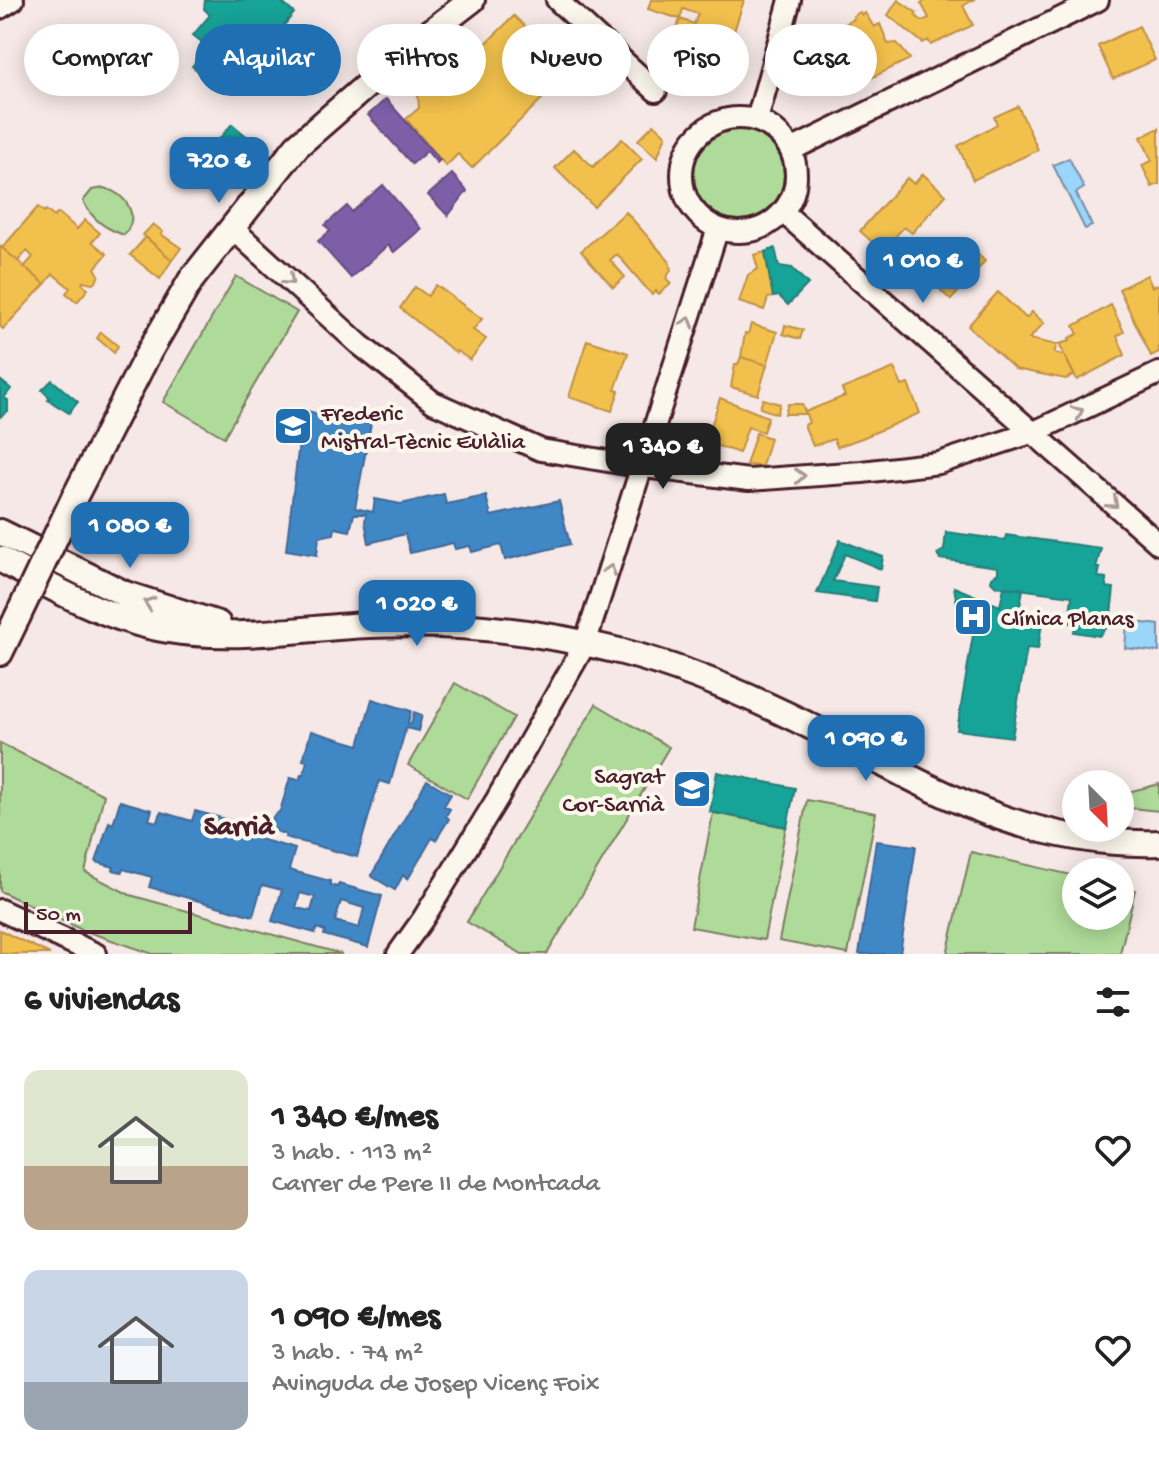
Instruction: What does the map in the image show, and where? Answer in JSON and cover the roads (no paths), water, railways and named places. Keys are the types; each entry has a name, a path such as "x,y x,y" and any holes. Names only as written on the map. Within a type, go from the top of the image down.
{"street":[{"path":"0,8 13,0"},
{"path":"0,653 74,498 149,352 191,280 297,146 395,60 472,0"},
{"path":"557,0 647,83"},
{"path":"757,120 790,0"},
{"path":"791,150 1098,0"},
{"path":"728,119 757,120 784,139 791,150 796,177 792,196 783,212 762,227 747,231 718,228 703,219 686,197 682,176 684,158 698,135 711,125 728,119"},
{"path":"783,212 1159,544"},
{"path":"232,228 359,344 433,402 541,450 644,467 749,480 939,463 1034,432 1159,373"},
{"path":"398,954 497,799 585,644 718,228"},
{"path":"0,532 125,594 189,617 251,632"},
{"path":"0,559 71,597 164,629 205,635 369,625 464,625 547,635 636,655 759,701 929,789 985,813 1043,832 1083,839 1127,844 1159,843"},
{"path":"0,910 96,954"}],"water":[{"path":"1069,158 1084,188 1076,193 1092,226 1085,229 1053,165"},
{"path":"1127,621 1159,625 1159,652 1125,648"}],"place":[{"name":"Frederic Mistral-Tècnic Eulàlia","path":"293,426"},
{"name":"Clínica Planas","path":"973,617"},
{"name":"Sagrat Cor-Sarrià","path":"692,789"}],"district":[{"name":"Sarrià","path":"239,824"}]}
